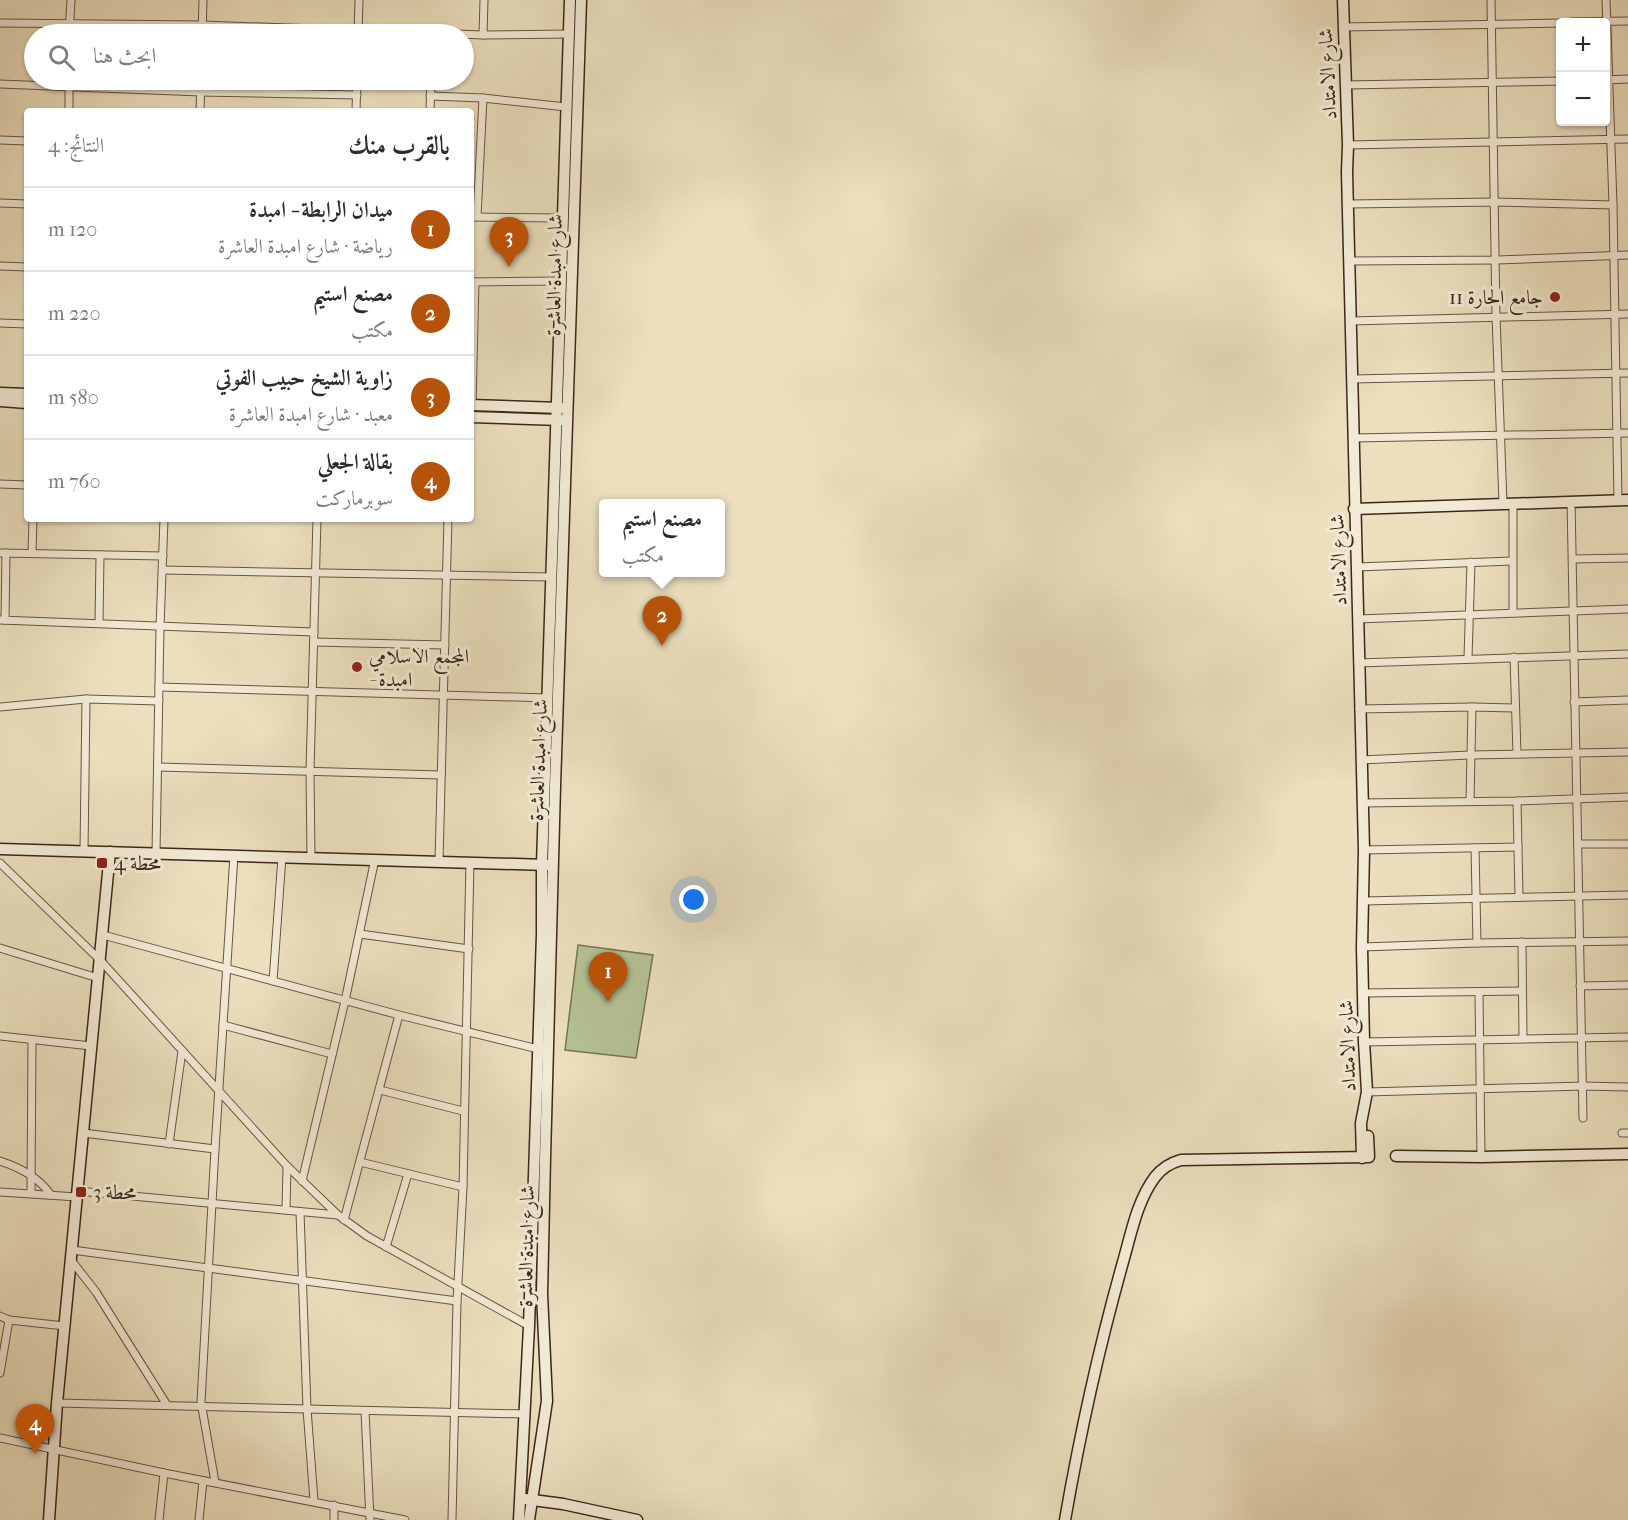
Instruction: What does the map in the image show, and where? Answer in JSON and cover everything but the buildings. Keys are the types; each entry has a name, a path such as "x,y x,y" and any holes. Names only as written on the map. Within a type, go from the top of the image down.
{"street":[{"path":"0,23 69,24 71,0"},
{"path":"202,24 203,0"},
{"path":"358,24 359,0"},
{"path":"483,35 484,0"},
{"name":"شارع امبدة العاشرة","path":"529,1520 526,1499 525,1414 547,865 561,414 561,281 570,0"},
{"name":"شارع امبدة العاشرة","path":"519,1520 526,1499 547,1401 542,1293 548,698 551,577 561,414 570,378 581,0"},
{"name":"شارع الامتداد","path":"1065,1520 1075,1465 1116,1288 1134,1224 1154,1178 1166,1166 1181,1160 1365,1158 1367,1125 1364,1118 1367,1092 1362,947 1364,850 1343,0"},
{"path":"1491,0 1497,260 1496,316 1501,435 1512,561 1513,612"},
{"path":"1606,0 1607,18"},
{"path":"1610,21 1628,21"},
{"path":"1343,27 1556,23"},
{"path":"474,35 569,34"},
{"path":"1610,80 1628,79"},
{"path":"1346,85 1556,81"},
{"path":"0,84 24,84"},
{"path":"69,90 69,108"},
{"path":"168,90 357,95"},
{"path":"356,108 357,90"},
{"path":"430,90 430,108"},
{"path":"200,108 201,92"},
{"path":"430,96 483,98 566,107"},
{"path":"483,98 481,156 474,217 563,218"},
{"path":"1354,509 1623,501 1616,433 1613,205 1609,126"},
{"path":"1348,146 1628,139"},
{"path":"0,140 24,141"},
{"path":"474,155 481,156"},
{"path":"1349,204 1494,202 1613,205"},
{"path":"0,203 24,204"},
{"path":"1350,261 1497,260 1628,255"},
{"path":"0,266 24,267"},
{"path":"474,282 561,281"},
{"path":"1351,321 1628,314"},
{"path":"0,323 24,324"},
{"path":"1353,379 1628,373"},
{"path":"0,393 24,394"},
{"path":"0,402 24,403"},
{"path":"474,405 561,414"},
{"path":"474,417 561,414"},
{"path":"1353,438 1628,433"},
{"path":"0,484 24,485"},
{"path":"1571,501 1583,1118"},
{"path":"32,553 33,522"},
{"path":"156,853 164,522"},
{"path":"311,858 310,771 317,522"},
{"path":"439,861 448,522"},
{"path":"163,556 3,553 2,620 314,632"},
{"path":"99,623 100,555"},
{"path":"1573,559 1628,558"},
{"path":"1357,567 1512,561"},
{"path":"1468,658 1471,562"},
{"path":"163,570 551,577"},
{"path":"1358,619 1628,609"},
{"path":"314,642 445,645"},
{"path":"1358,663 1628,654"},
{"path":"1514,657 1517,754"},
{"path":"159,687 548,698"},
{"path":"0,707 86,699 159,701"},
{"path":"84,851 86,699"},
{"path":"1574,702 1628,700"},
{"path":"1359,710 1472,706 1514,708"},
{"path":"1470,801 1472,706"},
{"path":"1361,760 1628,752"},
{"path":"158,767 441,775"},
{"path":"1362,803 1628,797"},
{"path":"1517,801 1519,896"},
{"path":"1578,844 1628,844"},
{"path":"1364,850 1518,847"},
{"path":"1475,848 1477,943"},
{"path":"0,849 547,865"},
{"path":"49,1520 57,1403 110,852"},
{"path":"215,1482 201,1407 234,855"},
{"path":"273,981 282,857"},
{"path":"302,1181 345,1000 375,859"},
{"path":"452,1520 471,862"},
{"path":"0,863 100,961 287,1166 341,1218 386,1247 529,1326"},
{"path":"1363,901 1628,895"},
{"path":"360,933 469,949"},
{"path":"103,935 399,1015 538,1049"},
{"path":"1362,947 1628,941"},
{"path":"1522,942 1523,1038"},
{"path":"0,948 98,978"},
{"path":"1580,986 1628,985"},
{"path":"1479,992 1481,1157"},
{"path":"1363,993 1522,992"},
{"path":"341,1218 381,1090 399,1015"},
{"path":"223,1025 332,1054"},
{"path":"0,1036 91,1046"},
{"path":"1364,1042 1628,1037"},
{"path":"31,1193 32,1040"},
{"path":"169,1144 182,1051"},
{"path":"1367,1092 1584,1086 1628,1087"},
{"path":"381,1090 463,1112"},
{"path":"83,1133 215,1149"},
{"path":"1396,1156 1628,1154"},
{"path":"0,1161 31,1175 43,1184 51,1195"},
{"path":"360,1162 463,1187"},
{"path":"286,1210 287,1166"},
{"path":"386,1247 408,1174"},
{"path":"0,1192 77,1194 286,1210 341,1218"},
{"path":"300,1212 307,1409 314,1501"},
{"path":"72,1255 210,1268 457,1301"},
{"path":"72,1255 167,1405"},
{"path":"0,1316 9,1320 65,1326"},
{"path":"0,1373 9,1320"},
{"path":"57,1403 525,1414"},
{"path":"365,1411 370,1516"},
{"path":"0,1438 203,1481 334,1505 370,1516 405,1520"},
{"path":"159,1520 164,1473"},
{"path":"199,1520 203,1481"},
{"path":"526,1499 637,1520"},
{"path":"334,1505 334,1520"}],"green space":[{"path":"578,945 653,955 636,1058 565,1050"}],"place":[{"name":"زاوية الشيخ حبيب الفوتي","path":"509,267"},
{"name":"جامع الحارة 11","path":"1555,297"},
{"name":"مصنع استيم","path":"662,646"},
{"name":"المجمع الاسلامي - امبدة","path":"357,667"},
{"name":"محطة 4","path":"102,863"},
{"name":"ميدان الرابطة - امبدة","path":"608,1002"},
{"name":"محطة 3","path":"81,1192"},
{"name":"بقالة الجعلي","path":"35,1454"}]}
